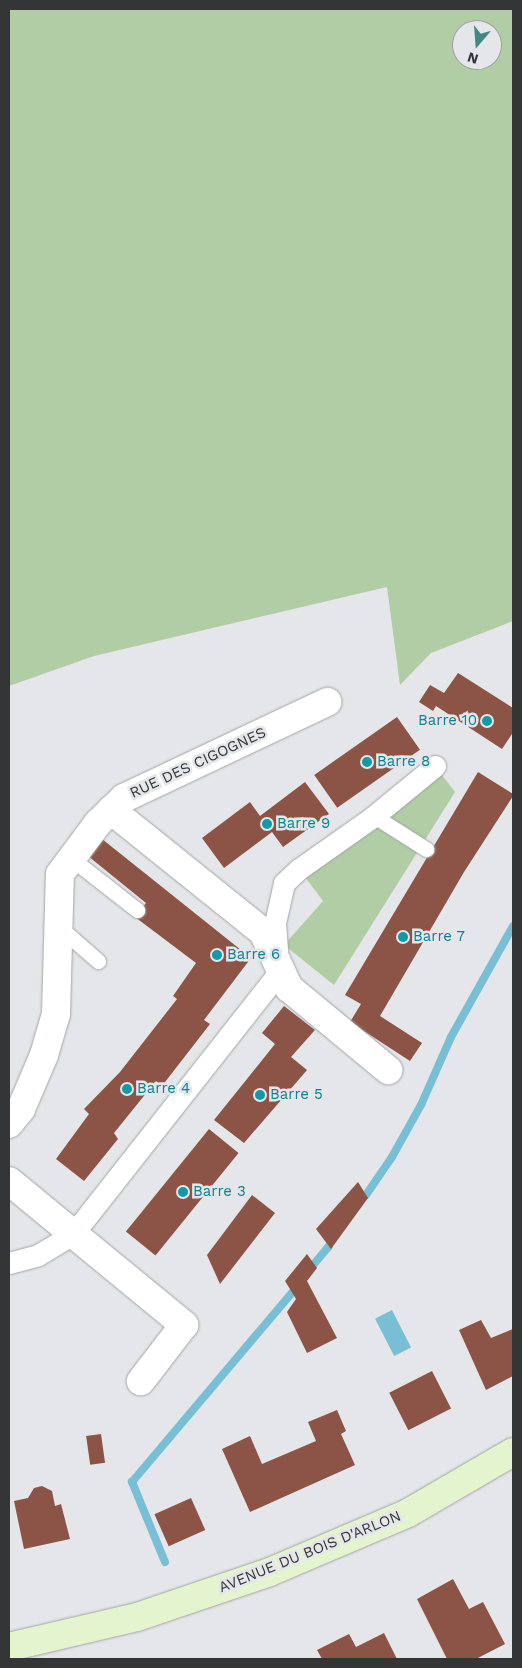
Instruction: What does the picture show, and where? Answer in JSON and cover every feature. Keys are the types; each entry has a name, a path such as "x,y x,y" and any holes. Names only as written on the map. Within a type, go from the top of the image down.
{"main road":[{"name":"AVENUE DU BOIS D'ARLON","path":"9,1647 138,1617 270,1572 408,1513 513,1452"}],"street":[{"name":"RUE DES CIGOGNES","path":"9,1124 21,1109 44,1055 56,1014 60,874 98,823 124,798 327,702"},
{"path":"9,1263 38,1255 73,1234 275,978 278,963 275,923 284,883 299,869 374,816 435,766"},
{"path":"111,810 263,932 288,988 388,1070"},
{"path":"9,1181 184,1325 140,1381"}],"lane":[{"path":"374,816 426,849"},
{"path":"72,858 137,910"},
{"path":"59,927 98,960"}],"green space":[{"path":"9,9 513,9 513,621 431,653 400,685 387,587 94,656 9,686"},
{"path":"435,766 455,792 334,985 284,945 323,901 299,869"}],"water":[{"path":"392,1310 411,1347 394,1356 375,1319"}],"building":[{"name":"Barre 10","path":"458,673 513,708 513,735 502,749 436,706 433,711 419,702 430,685 444,693"},
{"name":"Barre 8","path":"397,717 420,750 337,808 314,775"},
{"name":"Barre 7","path":"478,772 513,794 513,796 464,872 380,1016 422,1043 410,1061 350,1022 361,1004 345,995"},
{"name":"Barre 9","path":"305,782 329,814 283,847 272,832 224,868 202,838 250,802 260,816"},
{"path":"102,839 251,958 204,1020 210,1024 162,1086 156,1081 114,1133 118,1139 84,1181 56,1159 89,1114 84,1109 120,1072 177,999 173,996 196,963 135,917 146,903 88,856"},
{"name":"Barre 5","path":"284,1006 315,1030 291,1057 307,1070 244,1143 214,1120 275,1044 262,1033"},
{"name":"Barre 3","path":"209,1129 239,1153 155,1255 126,1232"},
{"path":"358,1182 368,1198 331,1249 316,1229"},
{"path":"252,1195 275,1213 220,1284 207,1255"},
{"path":"307,1254 317,1268 307,1281 337,1338 307,1353 287,1312 296,1299 285,1281"},
{"path":"481,1320 491,1338 513,1329 513,1376 486,1390 459,1330"},
{"path":"432,1371 451,1408 408,1430 389,1393"},
{"path":"337,1410 346,1431 341,1434 355,1465 250,1512 222,1449 250,1436 262,1464 316,1441 308,1422"},
{"path":"101,1434 105,1463 90,1465 86,1436"},
{"path":"42,1486 52,1491 55,1506 61,1504 70,1539 24,1549 14,1501 28,1498 34,1488"},
{"path":"191,1498 205,1530 169,1546 154,1514"},
{"path":"453,1579 469,1609 483,1602 505,1644 476,1659 447,1659 417,1599"},
{"path":"384,1633 397,1659 322,1659 317,1650 349,1634 356,1647"}],"waterway":[{"path":"366,1195 392,1157 421,1105 451,1037 513,926"},
{"path":"314,1264 329,1246"},
{"path":"165,1562 132,1482 292,1293"}],"place":[{"name":"Barre 10","path":"487,721"},
{"name":"Barre 8","path":"367,762"},
{"name":"Barre 9","path":"267,824"},
{"name":"Barre 7","path":"403,937"},
{"name":"Barre 6","path":"217,955"},
{"name":"Barre 4","path":"127,1089"},
{"name":"Barre 5","path":"260,1095"},
{"name":"Barre 3","path":"183,1192"}]}
